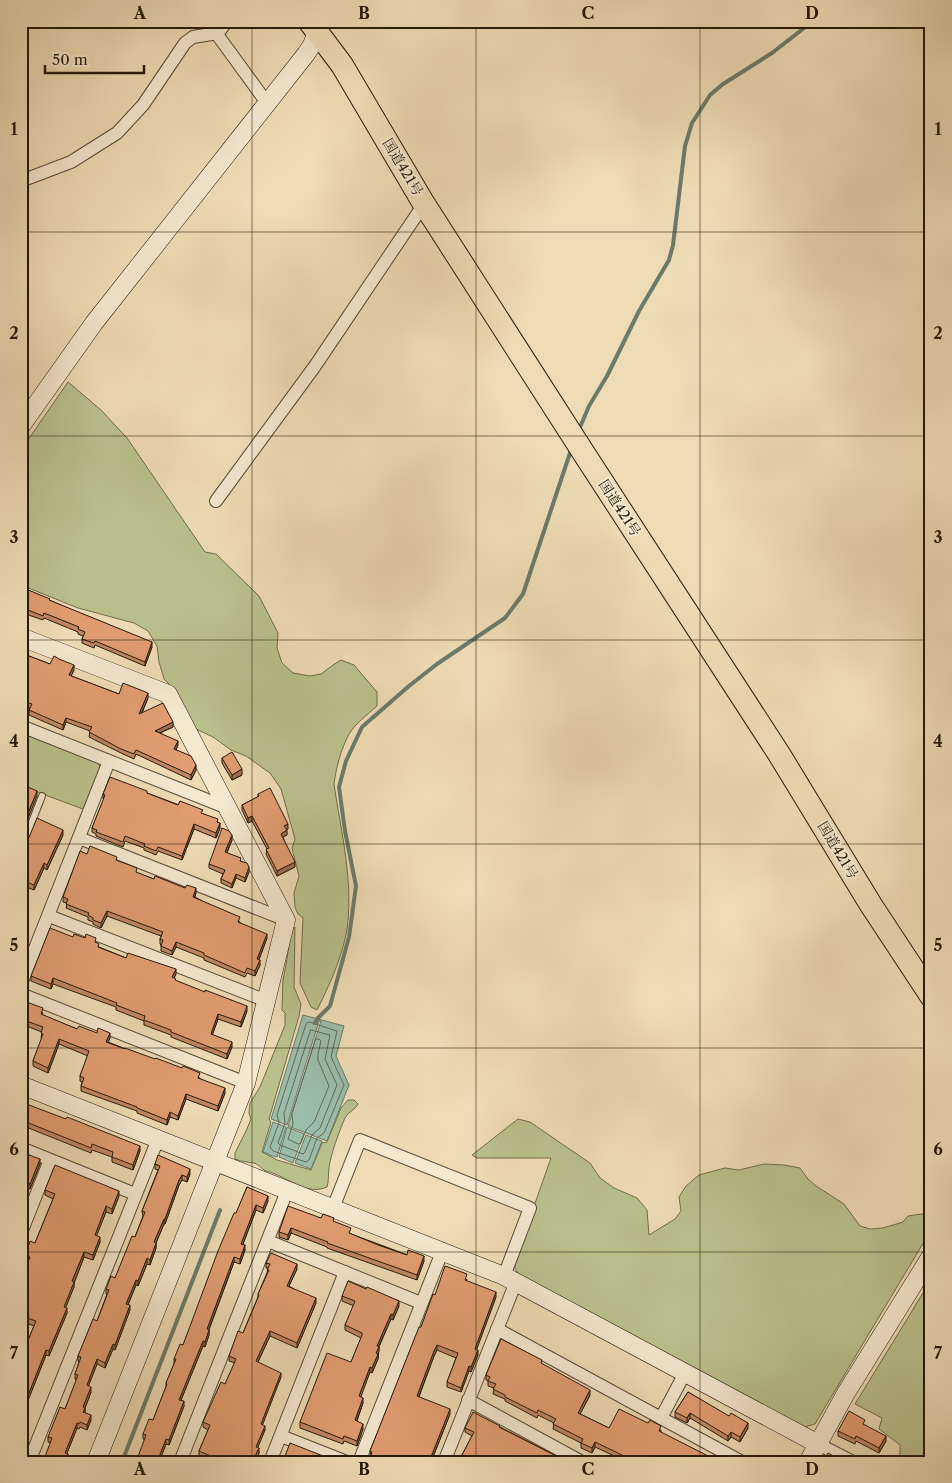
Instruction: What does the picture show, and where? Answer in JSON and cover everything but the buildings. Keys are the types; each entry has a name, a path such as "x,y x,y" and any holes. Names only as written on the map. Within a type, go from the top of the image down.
{"highway":[{"name":"国道421号","path":"315,24 342,65 424,204 780,754 871,905 931,996"}],"street":[{"path":"21,181 71,162 117,132 143,105 185,43 193,37 218,33 226,21"},
{"path":"21,426 100,316 306,54 312,44 315,24"},
{"path":"216,33 267,103"},
{"path":"216,501 314,366 424,204"},
{"path":"21,637 168,694 286,920 246,1083 96,1462"},
{"path":"21,726 225,806"},
{"path":"21,984 109,761"},
{"path":"79,838 286,920"},
{"path":"48,916 267,1001"},
{"path":"21,994 246,1083"},
{"path":"21,1085 510,1279 853,1462"},
{"path":"29,1462 158,1139"},
{"path":"332,1208 360,1140 530,1208 497,1329 444,1462"},
{"path":"21,1148 136,1194"},
{"path":"21,1233 50,1160"},
{"path":"180,1462 287,1191"},
{"path":"268,1241 422,1303"},
{"path":"359,1462 442,1252"},
{"path":"808,1462 846,1393 931,1256"},
{"path":"270,1462 345,1272"},
{"path":"497,1329 742,1462"},
{"path":"661,1418 685,1373"},
{"path":"468,1400 582,1462"},
{"path":"281,1436 347,1462"}],"lane":[{"path":"21,850 42,796"}],"green space":[{"path":"68,382 101,410 127,438 205,552 216,554 259,596 278,633 277,648 282,663 293,673 310,676 321,674 341,660 354,665 377,692 377,706 349,734 341,752 336,772 334,784 348,879 348,917 341,955 317,1010 311,1007 300,983 303,918 298,914 295,907 294,893 299,876 292,848 295,839 281,789 270,773 246,756 231,750 213,737 194,728 173,688 164,679 157,646 148,631 134,623 78,608 21,585 21,450"},
{"path":"24,734 97,762 100,769 83,809 21,786 21,735"},
{"path":"295,927 294,987 301,1004 269,1119 271,1122 262,1152 277,1160 311,1170 322,1143 327,1142 341,1108 348,1100 354,1100 358,1104 345,1118 333,1150 327,1187 320,1189 301,1186 274,1173 265,1171 255,1164 235,1159 235,1153 251,1119 249,1113 250,1103 260,1087 285,1025 285,1013 282,1010 283,980 291,932"},
{"path":"518,1119 530,1122 590,1163 600,1178 614,1188 637,1198 647,1210 649,1235 675,1219 681,1211 679,1197 686,1186 699,1175 725,1168 739,1170 764,1164 800,1168 816,1186 844,1204 860,1226 870,1229 883,1228 903,1222 908,1216 921,1214 931,1215 931,1230 815,1424 801,1428 518,1274 515,1268 515,1260 551,1158 477,1158 472,1155"},
{"path":"931,1280 931,1462 897,1462 900,1445 879,1429 882,1418 855,1404"}],"water":[{"path":"303,1015 344,1026 336,1056 349,1085 327,1141 288,1126 321,1021 319,1021 287,1125 271,1119"},
{"path":"273,1122 286,1127 277,1157 263,1152"},
{"path":"287,1127 304,1134 293,1163 279,1157"},
{"path":"306,1135 322,1141 311,1169 295,1163"}],"waterway":[{"path":"578,432 589,406 607,376 639,311 669,260 673,245 685,146 692,123 710,95 723,84 772,53 813,21"},
{"path":"315,1023 330,1006 349,937 356,886 345,831 339,787 346,761 362,727 437,664 505,618 523,594 572,447"},
{"path":"122,1462 220,1210"}]}
